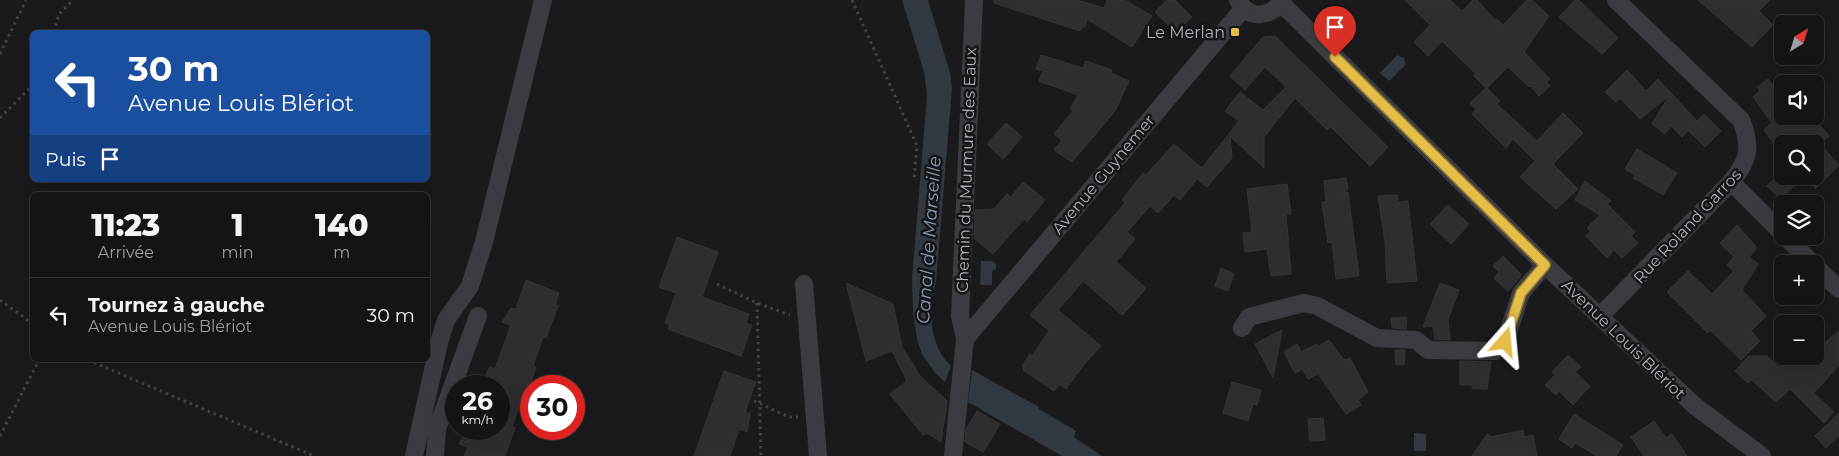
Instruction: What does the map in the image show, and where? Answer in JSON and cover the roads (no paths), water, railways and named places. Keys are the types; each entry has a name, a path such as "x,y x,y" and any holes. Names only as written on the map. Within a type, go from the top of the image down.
{"street":[{"path":"414,456 439,343 446,320 470,286 484,242 543,0"},
{"name":"Chemin du Murmure des Eaux","path":"965,339 960,316 974,0"},
{"name":"Rue Roland Garros","path":"1601,315 1731,182 1742,168 1747,156 1748,138 1741,120 1616,0"},
{"path":"1240,4 1258,15 1266,15 1274,12 1282,2"},
{"name":"Avenue Louis Blériot","path":"1282,2 1545,265 1601,315 1695,406 1762,456"},
{"name":"Avenue Guynemer","path":"965,339 1240,4"},
{"path":"1731,182 1774,225"},
{"path":"1794,245 1804,255"},
{"path":"1242,328 1249,317 1304,303 1318,306 1377,338 1416,340 1428,350 1495,351 1505,342 1521,293 1545,265"},
{"path":"1824,275 1839,289"},
{"path":"804,284 818,456"},
{"path":"435,456 439,420 478,316"},
{"path":"953,456 965,339"}],"water":[{"name":"Canal de Marseille","path":"902,0 928,0 950,73 952,88 936,282 931,315 934,338 944,358 951,366 945,382 935,373 922,354 917,339 913,313 912,279 927,96 924,72"},
{"path":"1397,55 1404,58 1406,64 1389,81 1380,73"},
{"path":"981,261 993,261 996,264 996,269 992,271 992,285 980,285"},
{"path":"972,370 1039,407 1039,409 1076,431 1074,437 1102,456 1062,456 968,402"},
{"path":"1414,433 1426,434 1426,451 1414,451"}],"place":[{"name":"Le Merlan","path":"1235,32"}]}
